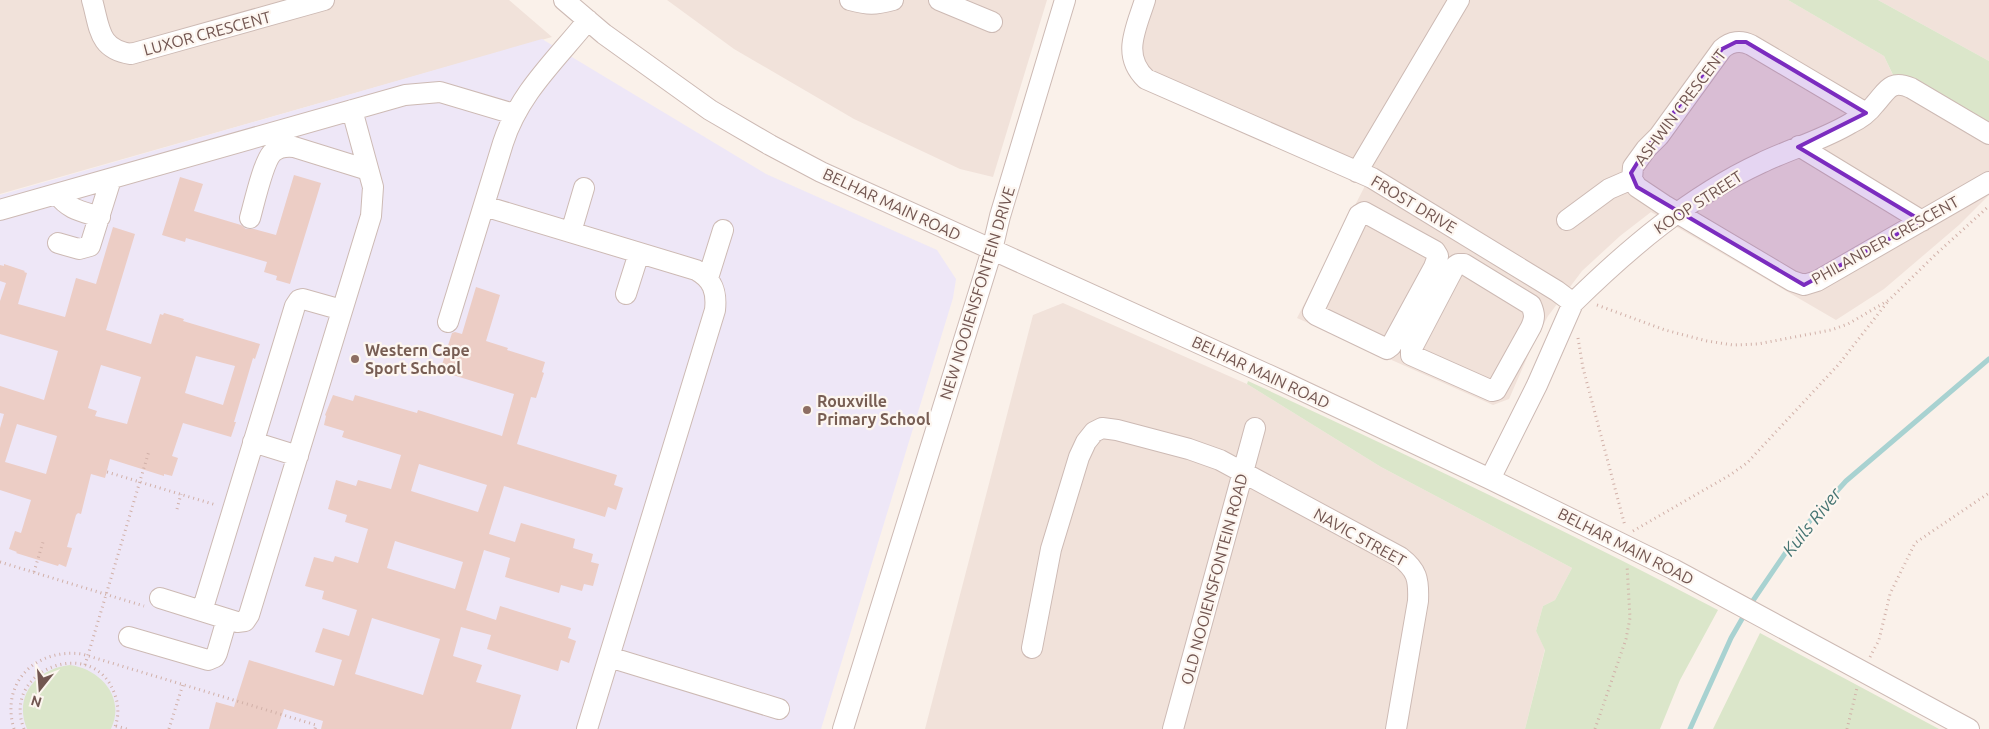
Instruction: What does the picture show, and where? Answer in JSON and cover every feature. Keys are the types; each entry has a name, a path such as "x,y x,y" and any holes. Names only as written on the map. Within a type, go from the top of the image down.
{"street":[{"name":"LUXOR CRESCENT","path":"92,0 101,33 107,44 114,50 130,54 324,0"},
{"name":"BELHAR MAIN ROAD","path":"564,0 604,34 736,126 821,172 1273,377 1490,479 1672,569 1969,729"},
{"path":"850,0 877,5 893,0"},
{"path":"939,0 992,22"},
{"name":"NEW NOOIENSFONTEIN DRIVE","path":"842,729 992,250 1000,216 1065,0"},
{"name":"FROST DRIVE","path":"1145,0 1132,49 1136,67 1146,79 1372,178 1557,291 1574,304"},
{"path":"1357,172 1459,0"},
{"path":"448,322 507,128 526,95 588,20"},
{"name":"ASHWIN CRESCENT","path":"1678,213 1637,187 1632,179 1633,167 1646,149 1659,136 1722,49 1731,43 1741,42 1752,45 1866,113"},
{"path":"1866,113 1887,88 1902,85 1911,88 1989,134"},
{"path":"0,210 405,95 440,92 514,114"},
{"path":"156,603 202,611 241,622 250,615 373,205 373,187 352,110"},
{"name":"KOOP STREET","path":"1574,304 1641,240 1717,186 1760,163 1852,123 1866,113"},
{"path":"1799,146 1922,221"},
{"path":"250,218 267,161 277,149 294,147 368,170"},
{"path":"58,243 79,249 87,248 92,242 111,178"},
{"path":"1566,220 1609,189 1632,179"},
{"name":"PHILANDER CRESCENT","path":"1678,213 1792,281 1804,285 1817,281 1989,182"},
{"path":"571,232 584,188"},
{"path":"57,194 63,203 70,207 100,217"},
{"path":"484,206 696,270 708,278 716,294 715,310 587,729"},
{"path":"1401,232 1418,206"},
{"path":"1367,212 1401,232 1435,251 1438,256 1434,267 1389,348 1385,349 1316,315 1313,309 1361,213 1367,212"},
{"path":"708,278 723,230"},
{"path":"1471,269 1485,247"},
{"path":"626,294 639,253"},
{"path":"1464,264 1471,269 1532,305 1535,314 1532,327 1498,389 1495,391 1412,357 1410,352 1455,266 1464,264"},
{"path":"202,611 297,303 303,299 342,310"},
{"path":"1490,479 1537,385 1574,304"},
{"path":"1032,648 1052,549 1079,457 1086,442 1094,432 1102,428 1126,432 1189,449 1220,460 1242,471"},
{"name":"OLD NOOIENSFONTEIN ROAD","path":"1173,729 1255,428"},
{"path":"253,442 298,456"},
{"name":"NAVIC STREET","path":"1242,471 1412,566 1417,580 1418,601 1396,729"},
{"path":"129,637 208,660 215,657 217,653 227,619"},
{"path":"609,657 779,709"}],"path":[{"path":"1629,533 1730,475 1747,463 1839,364 1889,300 1989,206"},
{"path":"1627,529 1583,368 1574,304 1592,303 1665,330 1707,341 1733,345 1758,344 1831,330 1848,324 1889,300"},
{"path":"85,665 149,451"},
{"path":"107,472 233,510"},
{"path":"1848,729 1853,702 1863,671 1880,640 1890,594 1915,543 1989,493"},
{"path":"177,509 181,494"},
{"path":"34,572 43,542"},
{"path":"1595,729 1626,639 1630,618 1626,559"},
{"path":"0,562 106,594 156,603"},
{"path":"14,729 10,708 12,696 22,676 29,667 48,656 71,652 88,655 316,725 315,729"},
{"path":"24,729 20,713 24,691 34,677 48,667 70,662 85,665 101,674 109,682 114,692 118,715 115,727 127,729"},
{"path":"169,729 183,684"}],"highlighted area":[{"path":"1736,42 1746,42 1866,113 1798,147 1922,221 1804,285 1637,187 1631,173 1646,149 1722,49"}],"shaded area":[{"path":"0,0 509,0 552,37 0,194"},
{"path":"667,0 1047,0 993,177 960,169 854,119 734,49"},
{"path":"1143,0 1788,0 1884,56 1897,84 1989,133 1989,195 1959,225 1884,289 1836,320 1651,212 1620,236 1582,271 1548,316 1534,342 1509,399 1493,405 1297,318 1368,180 1153,84 1131,40"},
{"path":"1878,0 1989,0 1989,61"},
{"name":"Western Cape Sport School","path":"542,39 766,174 937,250 956,279 953,298 821,729 0,729 0,195"},
{"path":"1063,303 1247,384 1381,467 1572,568 1555,600 1543,606 1536,631 1545,649 1525,729 925,729 1033,315"}],"green space":[{"path":"1788,0 1878,0 1989,61 1989,126 1894,77 1884,56"},
{"path":"1248,381 1484,492 1718,610 1680,680 1660,729 1525,729 1545,650 1536,631 1543,606 1555,600 1572,568 1381,467 1247,384"},
{"path":"1760,633 1939,729 1713,729"},
{"path":"70,665 91,672 107,686 113,696 115,706 115,717 111,729 27,729 23,717 23,706 31,686 47,672 58,667"}],"building":[{"path":"294,175 321,183 290,284 276,280 277,276 264,272 267,262 186,238 185,242 162,235 180,177 203,184 194,211 241,225 246,229 254,229 276,235"},
{"path":"113,227 135,234 106,330 151,344 160,314 163,315 164,313 184,319 183,321 260,344 255,359 253,358 231,437 183,423 172,456 178,458 172,476 164,474 164,476 110,459 105,478 91,474 81,514 78,513 76,515 67,547 72,548 66,567 16,553 9,549 15,531 21,533 31,500 0,490 0,428 4,414 0,413 0,386 44,400 58,351 0,334 0,301 6,283 0,281 0,265 4,266 4,264 27,273 18,304 65,317 76,278 96,284","holes":["196,356 235,366 223,405 185,393","101,365 141,377 127,424 95,416 97,411 88,408","17,424 57,436 46,474 5,462"]},
{"path":"476,287 500,295 486,341 545,362 542,372 544,373 536,398 531,397 517,444 617,475 614,485 623,488 616,510 608,507 605,517 504,486 489,534 515,542 521,523 575,539 573,548 593,554 591,562 599,564 593,586 584,584 582,591 561,585 559,593 505,577 510,558 484,550 466,610 496,620 500,606 571,628 568,638 576,641 569,663 561,660 558,671 487,649 491,635 461,627 453,656 482,665 476,682 521,695 511,729 321,729 323,721 284,709 277,729 209,729 216,702 234,707 249,660 334,686 342,660 315,652 323,628 349,636 357,610 322,599 324,591 305,586 314,557 333,562 335,556 358,563 368,529 345,522 347,515 328,509 336,480 356,486 358,480 391,489 401,455 342,437 344,431 324,425 325,415 333,395 353,401 355,395 417,413 418,410 502,436 514,394 440,371 452,333 462,334","holes":["419,464 487,485 478,512 411,491","395,541 463,562 455,589 387,568","372,618 440,639 423,695 355,674"]}],"waterway":[{"name":"Kuils River","path":"1750,605 1799,533 1846,481 1989,359"},
{"name":"Kuils River","path":"1690,729 1731,638 1746,612"}],"place":[{"name":"Western Cape Sport School","path":"355,359"},
{"name":"Rouxville Primary School","path":"807,410"}]}
